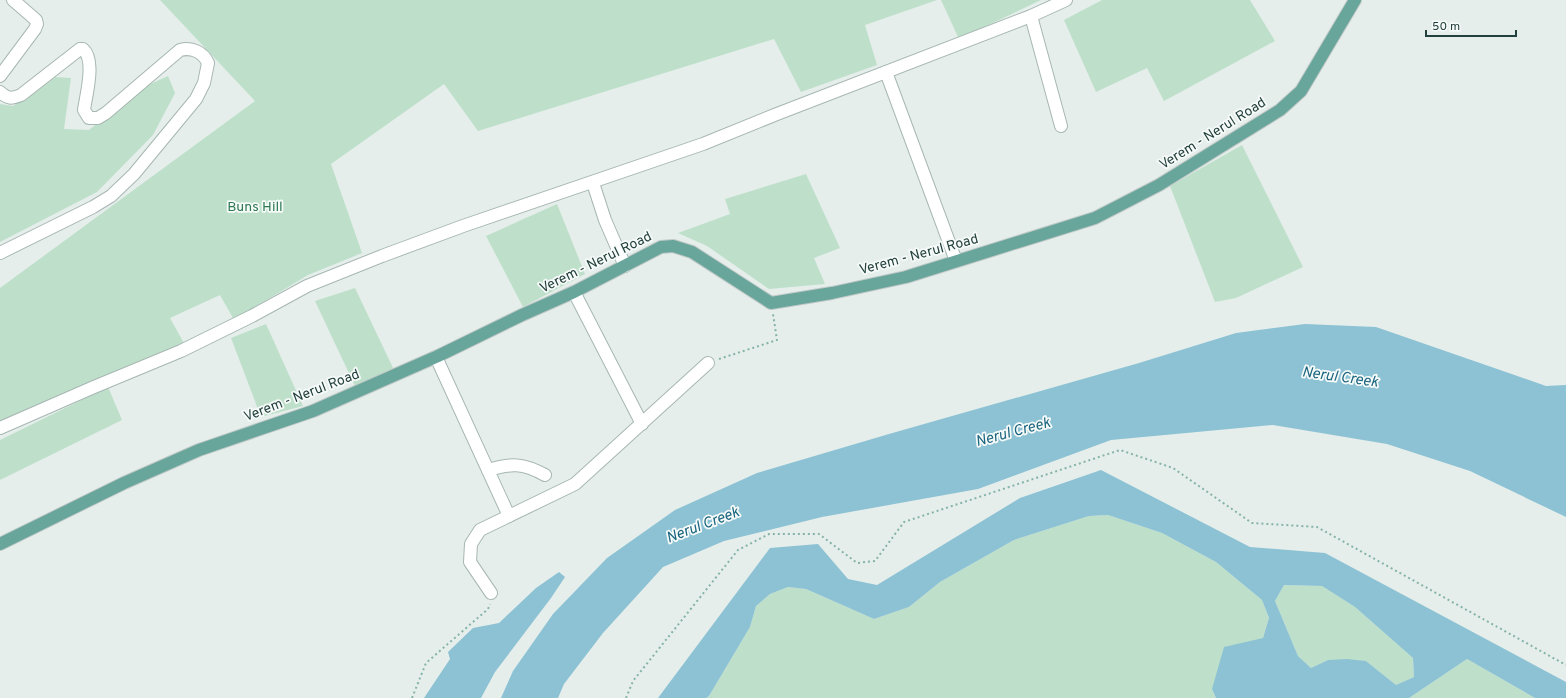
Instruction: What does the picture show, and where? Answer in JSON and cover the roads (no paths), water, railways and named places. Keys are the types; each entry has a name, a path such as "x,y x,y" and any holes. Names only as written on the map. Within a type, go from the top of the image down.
{"main road":[{"name":"Verem - Nerul Road","path":"0,544 124,483 199,450 313,411 436,357 522,315 574,292 661,247 678,247 700,257 771,302 832,293 906,277 1095,218 1159,185 1280,110 1301,91 1355,0"}],"street":[{"path":"0,76 35,29 37,24 36,20 13,0"},
{"path":"0,428 181,351 252,316 307,286 463,226 593,183 703,144 776,114 1031,16 1066,0"},
{"path":"1031,16 1061,126"},
{"path":"0,92 6,98 12,99 21,95 80,49 83,49 86,52 90,62 84,110 89,118 98,118 106,113 180,50 189,49 202,54 208,63 204,83 196,99 134,174 111,196 93,207 0,253"},
{"path":"886,72 956,261"},
{"path":"593,183 605,220 625,266"},
{"path":"574,292 642,424"},
{"path":"436,357 510,516"},
{"path":"491,593 470,562 471,544 480,530 575,484 708,363"},
{"path":"488,470 505,465 517,464 532,468 545,475"}],"water":[{"name":"Nerul Creek","path":"1305,324 1376,327 1546,386 1566,385 1566,517 1470,471 1387,444 1273,425 1111,440 978,489 822,517 724,541 663,567 603,633 564,684 558,698 501,698 513,671 553,614 607,558 675,510 757,473 889,434 1139,363 1236,333"},
{"path":"1101,470 1250,547 1325,553 1566,682 1566,698 1535,698 1467,659 1409,698 1216,698 1212,689 1224,647 1263,638 1269,618 1262,600 1216,562 1162,533 1108,515 1089,516 1014,540 940,582 909,607 874,619 806,589 788,587 770,594 756,606 750,627 709,696 706,698 658,698 770,548 818,544 848,579 877,585 1020,498","holes":["1284,585 1322,586 1355,607 1413,658 1414,677 1396,685 1366,661 1347,659 1328,660 1311,668 1298,656 1275,601"]},
{"path":"559,572 565,577 495,672 481,698 424,698 450,659 448,652 473,628 499,623 536,588"}],"park label":[{"name":"Buns Hill","path":"255,207"}]}
